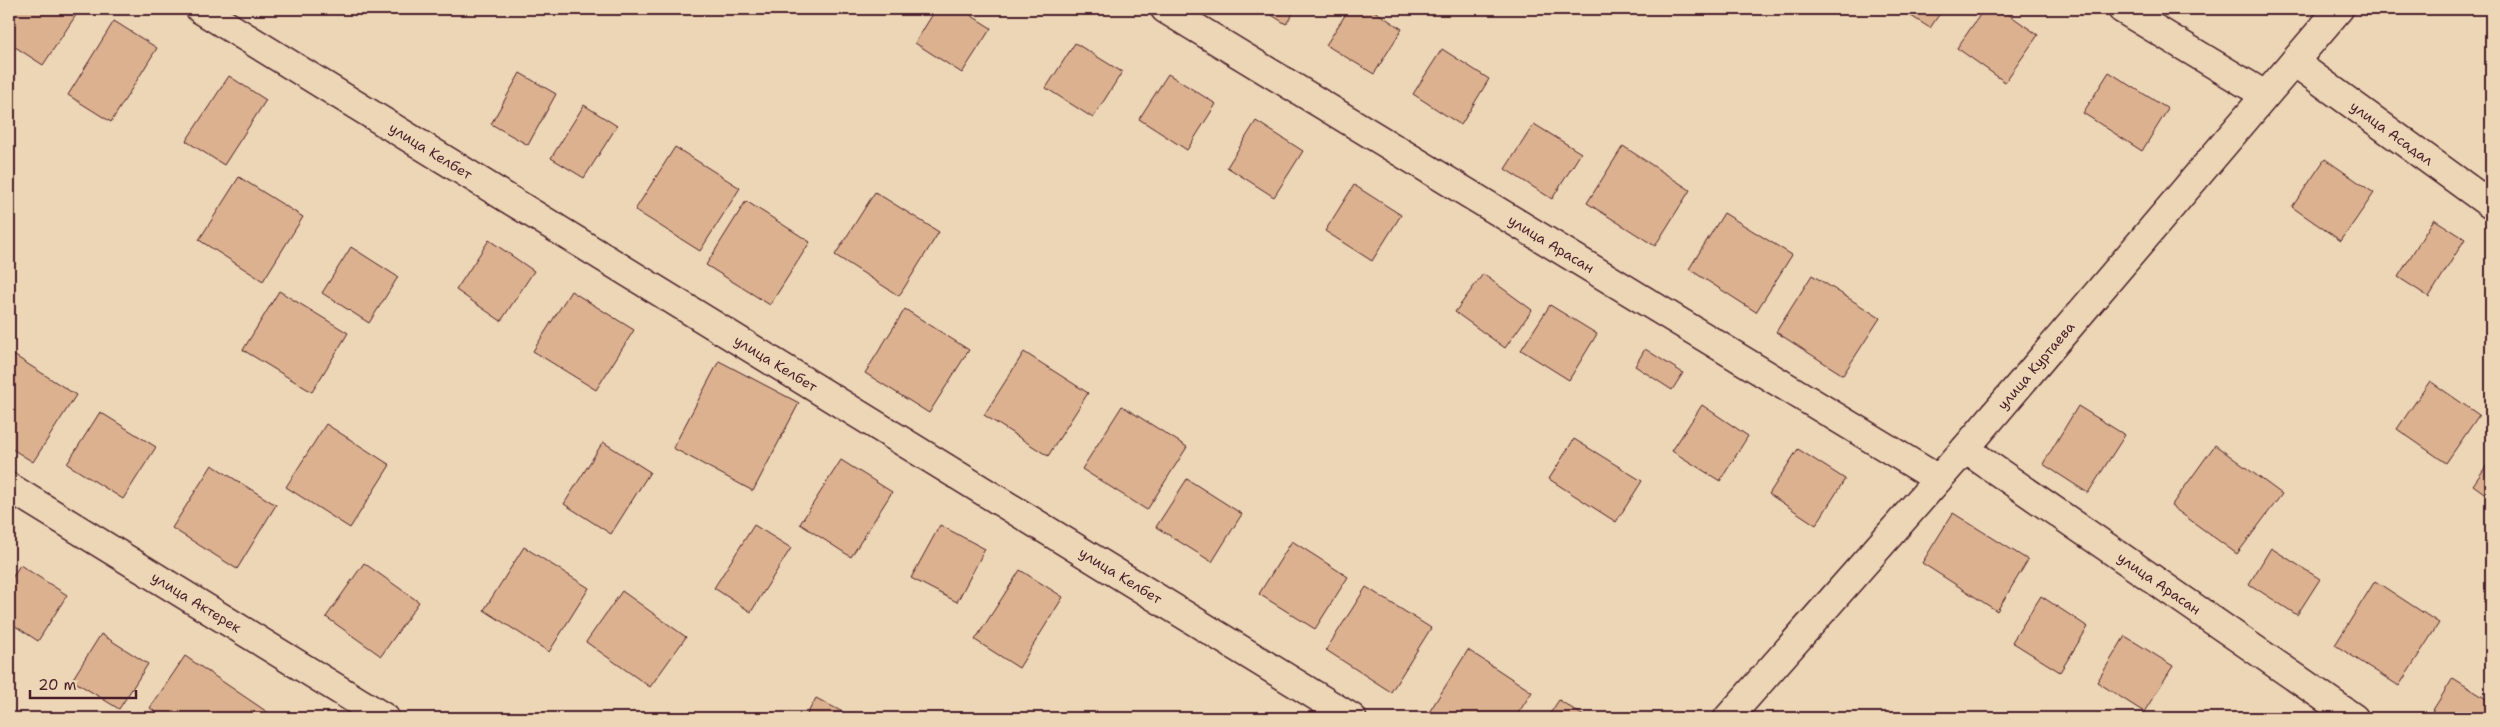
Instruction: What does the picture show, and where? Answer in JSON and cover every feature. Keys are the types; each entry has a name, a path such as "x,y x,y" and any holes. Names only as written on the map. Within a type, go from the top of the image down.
{"street":[{"name":"улица Келбет","path":"200,9 1352,718"},
{"name":"улица Арасан","path":"1164,9 1938,479"},
{"path":"2122,9 2265,95"},
{"name":"улица Куртаева","path":"1728,718 1965,449 2339,9"},
{"name":"улица Асадал","path":"2294,62 2491,205"},
{"name":"улица Арасан","path":"1965,449 2354,718"},
{"name":"улица Актерек","path":"9,487 385,718"}],"building":[{"path":"9,9 80,9 43,65 9,43"},
{"path":"936,9 961,9 991,28 962,73 915,43"},
{"path":"1262,9 1296,9 1286,24"},
{"path":"1349,9 1371,9 1402,29 1374,74 1326,45"},
{"path":"1900,9 1943,9 1930,28"},
{"path":"1984,9 2001,9 2038,35 2005,82 1957,48"},
{"path":"114,21 157,48 111,122 68,95"},
{"path":"1075,43 1122,72 1093,118 1046,88"},
{"path":"1442,49 1489,79 1461,125 1413,94"},
{"path":"2109,72 2168,109 2142,151 2083,113"},
{"path":"520,73 556,94 528,145 491,124"},
{"path":"1168,74 1216,104 1187,150 1139,119"},
{"path":"229,76 266,100 224,165 186,141"},
{"path":"584,105 617,126 584,178 551,158"},
{"path":"1256,121 1303,151 1274,197 1227,167"},
{"path":"1534,124 1581,153 1552,199 1505,169"},
{"path":"1623,146 1690,190 1655,246 1587,203"},
{"path":"675,147 740,188 700,251 635,210"},
{"path":"2325,159 2374,193 2341,241 2292,207"},
{"path":"239,177 303,217 263,281 199,240"},
{"path":"1354,185 1401,215 1372,261 1325,231"},
{"path":"875,192 939,232 899,296 835,255"},
{"path":"746,201 810,242 770,305 706,265"},
{"path":"1724,213 1792,255 1756,312 1689,269"},
{"path":"2434,219 2465,239 2429,297 2398,277"},
{"path":"489,240 534,271 501,321 456,290"},
{"path":"351,247 398,277 369,323 322,293"},
{"path":"1483,274 1532,310 1505,348 1455,312"},
{"path":"1812,275 1880,318 1843,375 1776,332"},
{"path":"279,291 348,333 312,392 243,350"},
{"path":"571,291 634,330 596,390 533,351"},
{"path":"1550,305 1597,334 1569,380 1521,350"},
{"path":"905,309 969,350 929,413 865,373"},
{"path":"1645,349 1683,373 1672,390 1635,366"},
{"path":"9,352 76,395 33,462 9,447"},
{"path":"1024,352 1088,393 1048,456 984,415"},
{"path":"719,361 799,403 753,491 673,448"},
{"path":"2430,381 2479,415 2446,463 2397,429"},
{"path":"1702,405 1748,436 1720,481 1672,451"},
{"path":"1122,406 1187,447 1147,510 1082,469"},
{"path":"2078,406 2125,435 2088,493 2043,464"},
{"path":"100,412 156,447 123,499 67,464"},
{"path":"326,424 390,465 350,528 286,487"},
{"path":"1574,439 1642,481 1616,522 1549,479"},
{"path":"603,442 650,472 611,534 564,504"},
{"path":"2215,445 2282,494 2237,554 2171,506"},
{"path":"1798,449 1845,479 1816,525 1769,494"},
{"path":"2491,459 2491,498 2473,485"},
{"path":"841,460 892,492 851,557 800,524"},
{"path":"212,465 276,505 237,569 172,528"},
{"path":"1187,479 1242,514 1212,562 1156,527"},
{"path":"1953,513 2028,560 1997,611 1922,563"},
{"path":"754,525 791,548 751,612 714,588"},
{"path":"940,525 985,549 957,602 911,578"},
{"path":"1292,541 1348,577 1315,629 1259,594"},
{"path":"524,547 589,588 549,652 484,610"},
{"path":"2271,548 2320,579 2297,615 2249,584"},
{"path":"364,563 419,602 381,656 326,617"},
{"path":"20,565 67,595 38,641 9,622 9,583"},
{"path":"1020,570 1063,597 1019,668 975,640"},
{"path":"2375,581 2439,623 2399,686 2335,645"},
{"path":"1366,587 1431,628 1391,692 1326,650"},
{"path":"622,591 686,637 650,687 586,642"},
{"path":"2041,596 2088,627 2060,672 2012,642"},
{"path":"101,634 148,664 119,709 72,680"},
{"path":"2125,636 2173,666 2144,712 2097,682"},
{"path":"1468,650 1532,692 1515,718 1434,718 1428,714"},
{"path":"185,656 276,718 164,718 150,708"},
{"path":"2453,678 2491,702 2491,718 2428,718"},
{"path":"816,698 854,718 805,718"},
{"path":"1559,700 1587,718 1547,718"}]}
